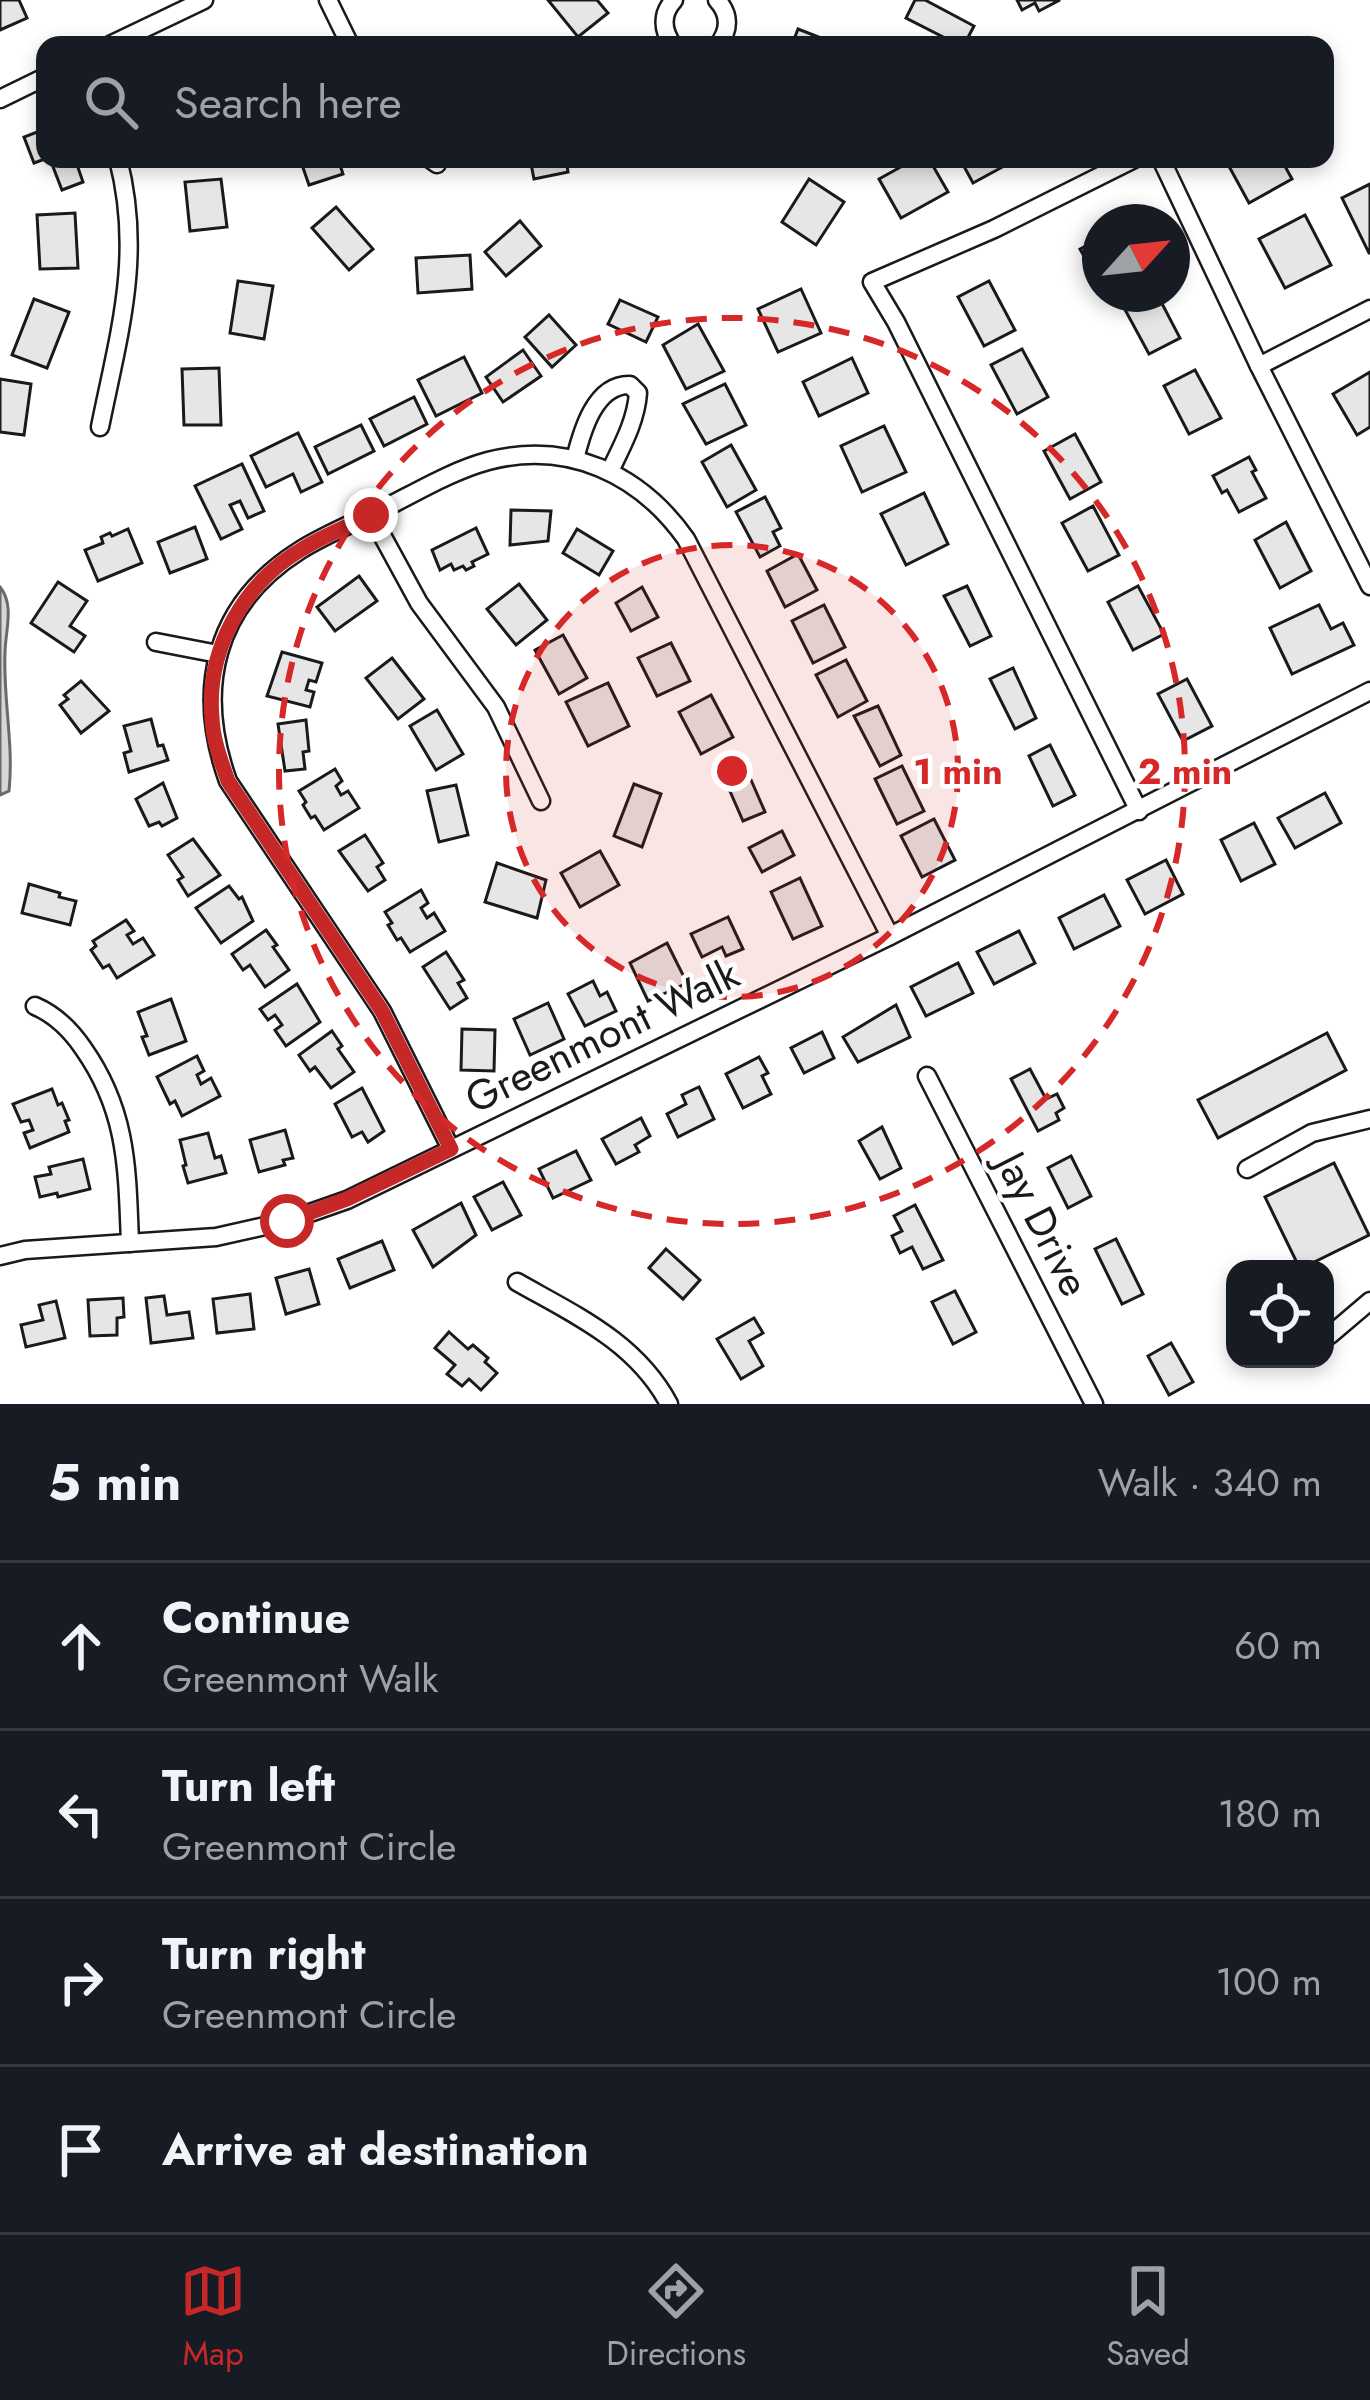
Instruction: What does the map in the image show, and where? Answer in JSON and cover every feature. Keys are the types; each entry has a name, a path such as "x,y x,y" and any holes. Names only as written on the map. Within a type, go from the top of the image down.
{"street":[{"path":"129,36 204,0"},
{"path":"328,0 346,36"},
{"path":"669,36 664,15 674,0"},
{"path":"717,0 727,17 723,36"},
{"path":"0,99 36,81"},
{"path":"100,427 128,289 131,227 121,168"},
{"path":"1116,168 994,230 872,282 1139,811"},
{"path":"1165,168 1258,367 1370,586"},
{"path":"1258,367 1370,309"},
{"path":"575,459 603,393 616,385 630,385 638,393 637,403 610,471"},
{"path":"451,1149 382,1011 228,781 212,719 212,688 218,654 238,609 271,571 302,549 461,471 490,460 532,454 575,459 610,471 653,500 686,539 890,936"},
{"path":"371,515 418,603 496,707 541,801"},
{"path":"156,642 218,654"},
{"name":"Greenmont Walk","path":"0,1256 25,1250 216,1237 287,1221 347,1199 890,936 1370,692"},
{"path":"35,1006 55,1015 76,1038 112,1100 127,1158 130,1243"},
{"name":"Jay Drive","path":"927,1076 1094,1404"},
{"path":"1246,1169 1312,1133 1370,1119"},
{"path":"517,1282 611,1336 647,1370 669,1404"},
{"path":"1334,1332 1370,1301"}],"shaded area":[{"path":"0,587 8,610 5,670 10,756 9,791 0,795"}],"building":[{"path":"0,0 19,0 27,18 0,30"},
{"path":"548,0 597,0 608,13 577,36"},
{"path":"915,0 925,0 974,26 969,36 941,36 906,18"},
{"path":"1017,0 1060,0 1039,11 1035,3 1022,10"},
{"path":"36,132 36,162 34,163 24,137"},
{"path":"53,168 78,168 83,182 62,190"},
{"path":"303,168 341,168 343,174 309,185"},
{"path":"532,168 567,168 568,172 534,179"},
{"path":"899,168 934,168 948,192 901,218 879,179"},
{"path":"965,168 1000,168 973,183"},
{"path":"1230,168 1286,168 1292,179 1249,203"},
{"path":"221,179 227,227 190,231 185,182"},
{"path":"809,179 844,202 816,245 782,222"},
{"path":"1370,184 1370,253 1369,253 1342,198"},
{"path":"336,207 373,249 349,270 312,228"},
{"path":"75,213 78,268 40,269 37,215"},
{"path":"1305,215 1331,265 1285,288 1259,239"},
{"path":"520,221 541,246 506,276 485,252"},
{"path":"470,255 472,289 418,293 416,258"},
{"path":"238,281 273,286 264,339 230,333"},
{"path":"989,281 1015,330 984,346 958,297"},
{"path":"801,289 821,333 778,352 758,309"},
{"path":"34,299 69,312 47,368 12,355"},
{"path":"620,300 658,317 646,342 608,324"},
{"path":"1126,312 1166,312 1180,338 1149,354"},
{"path":"549,315 576,345 552,367 525,337"},
{"path":"698,324 724,371 686,389 663,345"},
{"path":"1022,349 1048,397 1017,414 991,365"},
{"path":"523,350 541,376 503,402 486,377"},
{"path":"464,357 482,393 436,416 418,380"},
{"path":"852,358 868,393 819,416 803,382"},
{"path":"219,368 221,425 184,425 182,369"},
{"path":"1195,370 1221,418 1189,434 1164,386"},
{"path":"1370,372 1370,427 1357,435 1333,394"},
{"path":"0,379 31,384 24,435 0,432"},
{"path":"725,384 746,425 706,444 683,404"},
{"path":"414,397 427,424 384,446 370,419"},
{"path":"361,425 374,451 328,474 315,447"},
{"path":"884,426 906,472 862,492 841,446"},
{"path":"298,433 322,482 301,492 293,474 266,487 251,456"},
{"path":"1075,434 1101,482 1070,499 1044,451"},
{"path":"731,445 756,490 727,507 702,462"},
{"path":"1249,457 1266,498 1239,512 1213,476"},
{"path":"242,464 264,511 248,518 240,501 230,505 242,529 221,539 195,486"},
{"path":"924,493 948,544 906,565 881,514"},
{"path":"765,497 781,528 773,532 780,546 760,557 736,512"},
{"path":"1093,506 1119,555 1088,571 1062,523"},
{"path":"511,510 551,511 548,541 510,545"},
{"path":"1286,522 1311,571 1280,588 1255,540"},
{"path":"195,527 207,559 170,573 158,542"},
{"path":"476,528 488,554 466,570 463,566 454,570 451,564 440,570 432,550"},
{"path":"128,529 142,563 98,581 85,550 103,543 101,537"},
{"path":"577,529 613,551 599,575 563,553"},
{"path":"798,554 817,590 785,607 767,571"},
{"path":"359,576 377,601 335,631 317,607"},
{"path":"58,582 87,601 70,626 85,636 74,652 31,623"},
{"path":"519,584 547,620 516,645 487,609"},
{"path":"967,586 991,636 970,646 944,596"},
{"path":"1138,586 1164,634 1133,650 1108,602"},
{"path":"642,587 658,617 631,631 616,603"},
{"path":"824,605 845,647 813,663 792,621"},
{"path":"1319,605 1331,629 1343,623 1354,645 1292,674 1270,628"},
{"path":"563,635 587,678 559,694 535,650"},
{"path":"671,643 690,681 657,696 638,658"},
{"path":"282,652 322,663 316,682 309,680 306,690 314,692 310,707 267,696"},
{"path":"392,658 424,699 398,719 366,678"},
{"path":"846,660 867,701 838,717 816,675"},
{"path":"1013,668 1036,718 1015,729 990,679"},
{"path":"1187,679 1212,726 1183,741 1158,694"},
{"path":"81,681 109,711 81,733 60,705"},
{"path":"608,683 629,726 588,746 566,702"},
{"path":"711,695 733,737 701,754 679,712"},
{"path":"878,706 901,755 880,766 854,716"},
{"path":"437,710 463,754 436,770 410,726"},
{"path":"151,719 158,746 163,745 168,760 129,772 124,753 131,751 124,726"},
{"path":"306,720 309,751 303,752 305,769 285,771 278,724"},
{"path":"1050,745 1075,795 1053,806 1029,756"},
{"path":"902,766 924,811 897,824 875,779"},
{"path":"335,769 342,781 336,786 341,795 348,791 359,808 324,830 315,816 311,818 299,791"},
{"path":"748,773 765,812 743,821 726,782"},
{"path":"163,783 177,818 149,826 136,799"},
{"path":"634,784 661,794 642,847 614,836"},
{"path":"456,785 468,835 439,842 427,791"},
{"path":"1325,793 1341,823 1295,848 1278,818"},
{"path":"934,819 955,860 922,877 901,836"},
{"path":"1254,823 1275,864 1241,881 1221,840"},
{"path":"782,831 794,855 762,872 749,848"},
{"path":"365,835 383,863 377,867 385,880 368,891 339,851"},
{"path":"193,839 220,875 188,896 178,880 183,877 168,855"},
{"path":"600,851 619,885 580,907 561,873"},
{"path":"1166,860 1183,894 1145,914 1127,880"},
{"path":"497,863 546,880 537,918 485,902"},
{"path":"800,878 822,926 793,939 771,892"},
{"path":"29,884 76,901 70,925 22,913"},
{"path":"229,886 242,897 253,921 221,943 196,908"},
{"path":"421,890 428,903 421,908 427,918 434,913 445,931 410,952 401,938 397,940 385,912"},
{"path":"1104,895 1120,926 1074,949 1059,918"},
{"path":"728,917 743,949 726,956 722,947 702,957 691,934"},
{"path":"126,920 134,931 127,935 133,944 143,938 154,955 117,978 91,950 96,946 93,941"},
{"path":"266,930 289,970 265,987 250,965 243,970 232,954"},
{"path":"1019,931 1035,963 994,984 977,952"},
{"path":"667,943 687,983 648,1001 630,963"},
{"path":"446,952 464,980 458,983 467,998 450,1009 423,967"},
{"path":"958,963 973,993 926,1016 911,987"},
{"path":"593,981 600,996 607,992 616,1011 585,1026 568,994"},
{"path":"297,984 320,1022 286,1046 275,1030 282,1025 275,1015 268,1020 260,1009"},
{"path":"171,999 186,1041 149,1055 138,1012"},
{"path":"548,1003 564,1039 530,1055 514,1019"},
{"path":"896,1005 910,1037 858,1062 843,1037"},
{"path":"462,1029 495,1030 494,1071 461,1070"},
{"path":"332,1031 354,1072 331,1088 299,1055"},
{"path":"822,1032 834,1058 804,1073 791,1048"},
{"path":"1327,1033 1346,1070 1218,1138 1198,1100"},
{"path":"197,1056 204,1071 197,1075 201,1084 211,1078 220,1096 182,1116 175,1101 170,1104 157,1077"},
{"path":"759,1057 768,1073 762,1076 771,1094 743,1108 726,1074"},
{"path":"1030,1069 1046,1099 1057,1094 1064,1108 1056,1113 1059,1120 1038,1131 1011,1079"},
{"path":"699,1087 714,1119 678,1137 667,1114 686,1104 682,1095"},
{"path":"362,1088 384,1131 368,1142 362,1132 352,1137 335,1104"},
{"path":"52,1089 69,1120 65,1121 69,1132 30,1148 24,1133 33,1130 29,1120 21,1122 13,1104"},
{"path":"641,1118 650,1136 635,1145 639,1152 616,1164 602,1139"},
{"path":"882,1127 901,1168 880,1179 859,1141"},
{"path":"285,1130 293,1158 259,1172 250,1140"},
{"path":"208,1133 215,1158 221,1156 226,1173 188,1183 180,1140"},
{"path":"576,1151 591,1180 553,1198 539,1169"},
{"path":"1071,1156 1091,1196 1068,1208 1048,1168"},
{"path":"83,1159 90,1189 40,1197 35,1177 51,1174 49,1167"},
{"path":"1334,1163 1369,1235 1318,1260 1296,1260 1265,1197"},
{"path":"503,1182 521,1215 492,1230 474,1197"},
{"path":"461,1203 476,1235 433,1267 413,1230"},
{"path":"915,1205 943,1260 923,1269 912,1247 900,1253 892,1236 902,1231 894,1216"},
{"path":"1116,1239 1143,1294 1122,1304 1095,1249"},
{"path":"382,1241 394,1270 350,1288 338,1259"},
{"path":"666,1249 700,1280 683,1299 649,1268"},
{"path":"309,1269 319,1304 286,1314 276,1278"},
{"path":"955,1291 976,1332 953,1344 932,1302"},
{"path":"250,1294 254,1329 217,1333 213,1299"},
{"path":"164,1296 167,1315 189,1312 193,1338 151,1343 146,1298"},
{"path":"123,1298 124,1317 117,1318 117,1335 90,1336 88,1300"},
{"path":"56,1301 65,1338 26,1347 21,1325 43,1320 39,1305"},
{"path":"754,1318 763,1333 749,1341 763,1366 741,1379 717,1339"},
{"path":"449,1332 468,1349 473,1345 497,1373 481,1390 469,1379 462,1386 447,1374 455,1365 435,1348"},
{"path":"1171,1343 1193,1382 1169,1395 1148,1356"}],"route":[{"path":"287,1221 347,1199 451,1149 382,1011 228,781 212,719 218,654 238,609 271,571 302,549 371,515"}]}
